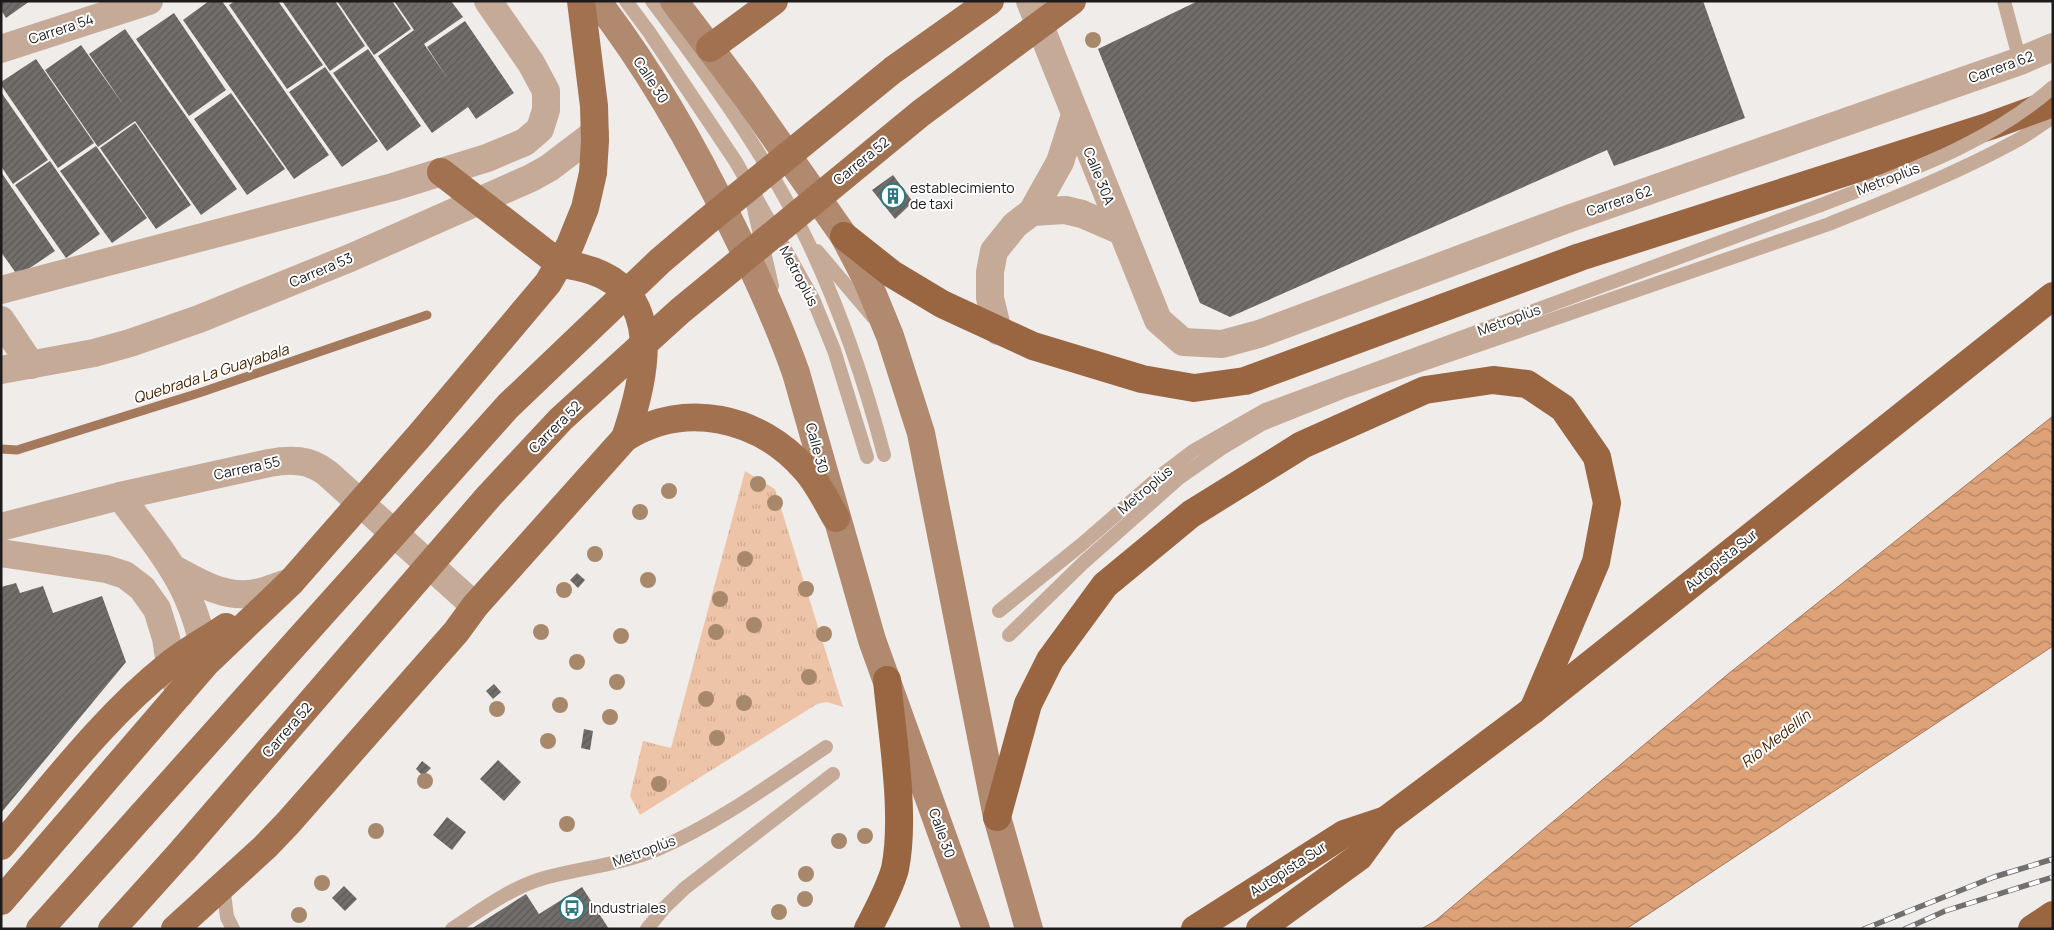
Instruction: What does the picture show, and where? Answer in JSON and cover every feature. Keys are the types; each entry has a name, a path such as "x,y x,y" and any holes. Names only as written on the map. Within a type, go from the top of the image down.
{"highway":[{"path":"844,236 892,274 942,304 998,331 1033,346 1142,379 1194,388 1245,380 1580,257 1990,126 2053,103"},
{"name":"Autopista Sur","path":"1260,929 1359,857 1386,820 1533,710 2053,296"},
{"path":"997,817 1028,704 1050,660 1105,585 1191,514 1302,445 1425,390 1493,380 1527,384 1563,408 1597,457 1607,503 1596,562 1533,710"},
{"path":"868,929 894,869 898,827 896,776 887,680"},
{"name":"Autopista Sur","path":"1195,929 1344,834 1386,820"},
{"path":"2032,929 2053,915"}],"main road":[{"path":"1,901 180,694 205,653 290,582 420,435 548,284 560,264 585,208 593,173 594,106 581,1"},
{"name":"Calle 30","path":"597,1 620,31 688,138 756,274 785,343 796,372 866,622 975,926"},
{"path":"674,1 710,48 844,236 867,280 890,336 920,433 997,817 1029,929"},
{"path":"710,48 774,1"},
{"path":"40,929 508,406 551,363 660,261 706,222 893,70 990,1"},
{"name":"Carrera 52","path":"112,929 184,849 489,496 561,420 680,310 921,112 1072,1"},
{"path":"441,172 560,264 577,265 608,276 627,292 641,319 644,352 634,412 624,438"},
{"path":"174,929 266,847 624,438 640,428 654,422 698,417 750,428 780,445 793,456 815,482 836,518"},
{"path":"1,846 135,694 170,664 205,653"},
{"path":"83,751 110,775"}],"street":[{"name":"Carrera 54","path":"1,49 149,1"},
{"path":"1,290 393,187 525,142 540,129 546,110 546,91 531,63 488,1"},
{"name":"Calle 30A","path":"1030,1 1158,320 1183,342"},
{"name":"Carrera 62","path":"1183,342 1222,344 1259,334 1565,220 2020,61 2053,47"},
{"path":"998,331 990,298 990,272 994,251 1015,225 1032,212 1060,162 1075,116"},
{"name":"Carrera 53","path":"30,365 94,353 130,343 199,319 350,258 549,168 595,133"},
{"path":"1032,212 1065,210 1082,214 1121,230"},
{"path":"1,320 30,365 1,370"},
{"name":"Carrera 55","path":"1,527 120,496 287,459 315,464 475,606"},
{"path":"120,496 174,569 190,600 205,653"},
{"path":"1,553 106,569 125,575 142,588 156,609 166,638 170,664 180,694"},
{"path":"174,569 199,583 230,593 248,594 290,582"}],"lane":[{"name":"Metroplús","path":"626,1 692,96 749,185 813,298 834,350 867,457"},
{"name":"Metroplús","path":"652,1 706,73 751,142 807,239 840,317 872,408 884,455"},
{"path":"2004,1 2020,61"},
{"name":"Metroplús","path":"999,611 1193,451 1264,410 1821,205 1947,156 1992,131 2053,87"},
{"name":"Metroplús","path":"1009,635 1083,563 1179,478 1222,448 1262,424 1342,392 1828,224 1908,192 1970,164 2016,141 2053,117"},
{"name":"Metroplús","path":"749,185 785,343"},
{"name":"Metroplús","path":"807,239 890,336"},
{"name":"Metroplús","path":"452,929 505,894 544,878 603,866 657,849 702,826 826,747"},
{"path":"647,929 664,908 685,888 834,774"},
{"path":"222,886 227,917 233,929"}],"green space":[{"path":"745,471 775,489 843,707 827,702 817,704 640,815 630,796 643,741 671,748"}],"water":[{"name":"Río Medellín","path":"2053,416 2053,646 1626,929 1421,929 1435,921 1728,674"}],"building":[{"path":"1,1 30,1 6,18 1,10"},
{"path":"209,1 222,1 329,155 294,179 183,20"},
{"path":"235,1 278,1 323,65 287,89 229,5"},
{"path":"282,1 335,1 365,46 330,71"},
{"path":"337,1 392,1 411,29 374,55"},
{"path":"394,1 451,1 463,17 424,44 448,79 427,47 465,21 514,93 476,119 468,107 432,133 378,56 414,30"},
{"path":"1198,1 1703,1 1745,118 1614,166 1607,150 1230,317 1200,303 1098,49"},
{"path":"174,13 226,90 189,116 136,39"},
{"path":"125,29 237,189 201,215 135,121 98,147 45,70 81,45 125,107 89,54"},
{"path":"368,49 421,126 387,151 333,73"},
{"path":"36,59 94,143 58,168 1,85 1,82"},
{"path":"325,67 378,141 342,167 289,92"},
{"path":"1,92 48,160 13,184 1,166"},
{"path":"231,93 285,169 247,195 194,119"},
{"path":"135,123 191,205 156,229 100,148"},
{"path":"96,146 147,218 112,243 60,171"},
{"path":"50,161 100,234 66,258 15,185"},
{"path":"1,172 55,251 18,276 1,252"},
{"name":"establecimiento de taxi","path":"893,175 913,202 895,219 872,190"},
{"path":"577,573 585,580 578,588 570,580"},
{"path":"16,583 20,593 43,586 53,613 102,596 126,662 1,813 1,587"},
{"path":"494,684 501,692 493,699 486,691"},
{"path":"584,729 593,731 590,750 581,748"},
{"path":"498,760 521,782 504,801 480,779"},
{"path":"422,761 431,768 423,776 416,769"},
{"path":"447,817 466,832 452,850 433,835"},
{"path":"344,886 357,899 345,911 332,898"},
{"name":"Industriales","path":"582,887 609,929 471,929 526,894 539,914"}],"waterway":[{"name":"Quebrada La Guayabala","path":"1,449 17,450 199,393 427,315"}],"railway":[{"path":"1864,929 1994,877 2053,859"},
{"path":"1905,929 1945,911 2053,877"}],"place":[{"name":"establecimiento de taxi","path":"893,196"},
{"name":"Industriales","path":"572,908"}]}
